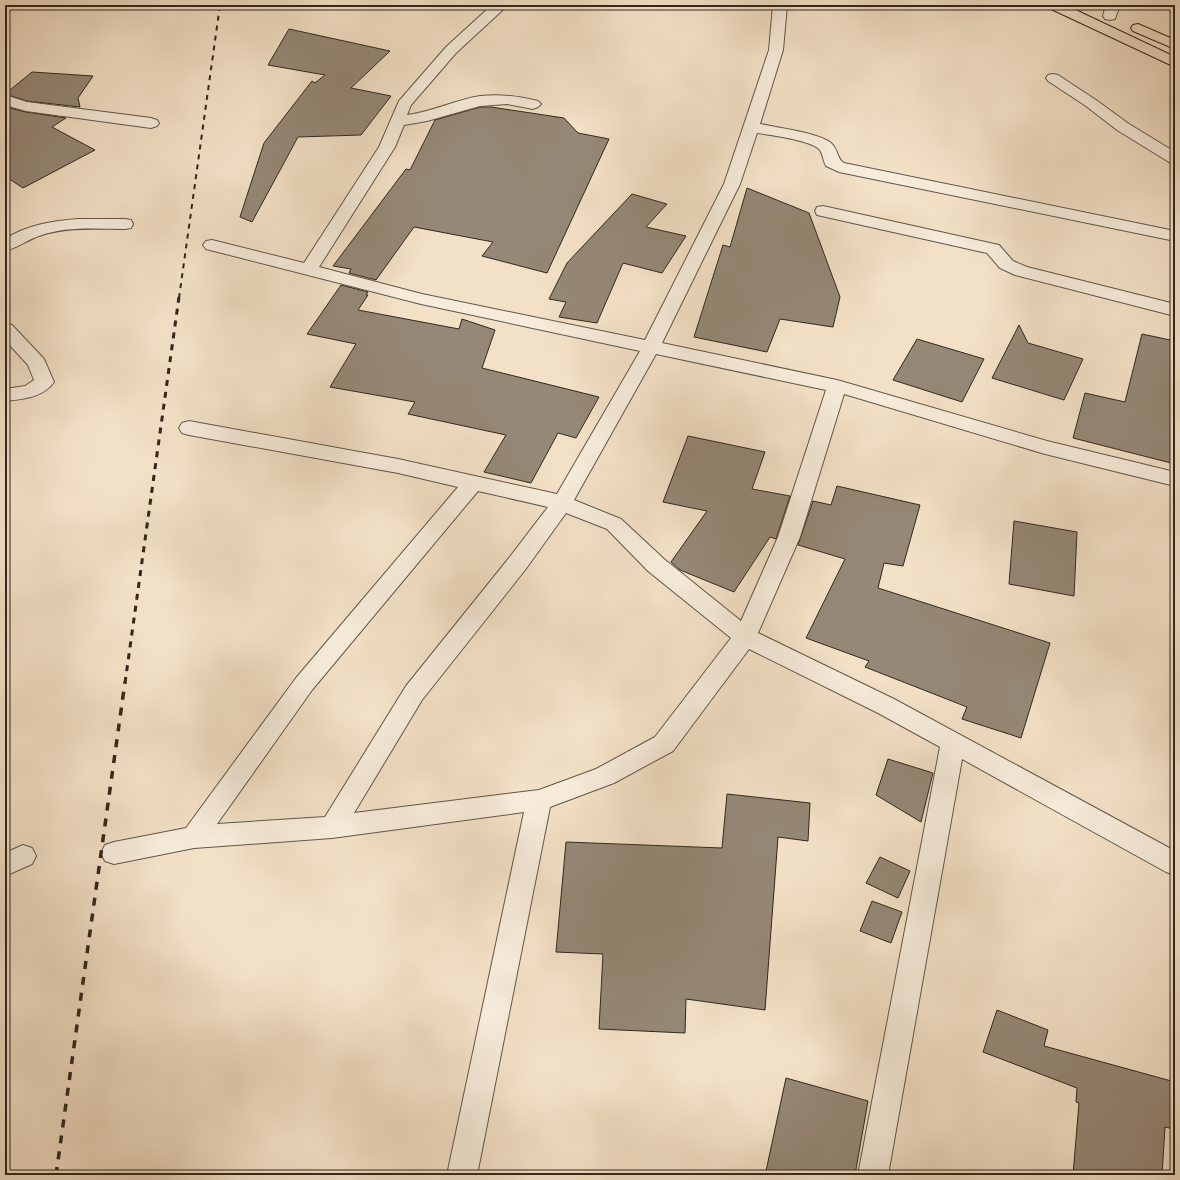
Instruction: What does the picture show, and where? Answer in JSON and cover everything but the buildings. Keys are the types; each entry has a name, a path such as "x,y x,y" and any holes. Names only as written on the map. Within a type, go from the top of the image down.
{"main road":[{"path":"1054,5 1175,63"},
{"path":"1107,10 1175,45"}],"street":[{"path":"308,270 387,147 404,104 451,50 488,15 501,5"},
{"path":"332,827 414,693 517,564 562,503 651,347 732,184 752,127 776,50 780,5"},
{"path":"1053,78 1091,103 1123,127 1175,159"},
{"path":"5,100 26,106 151,122"},
{"path":"396,121 422,118 479,102 507,100 533,104"},
{"path":"752,127 815,141 826,147 831,156 832,163 839,167 1175,236"},
{"path":"823,211 993,249 1000,254 1003,261 1008,265 1021,271 1175,310"},
{"path":"5,246 39,228 78,224 125,224"},
{"path":"212,245 421,299 837,386 1045,447 1175,479"},
{"path":"5,329 37,363 44,382 30,391 5,395"},
{"path":"114,854 194,837 332,827 539,800 605,776 664,744 745,637 789,537 811,473 837,386"},
{"path":"189,428 398,466 473,482 562,503 614,524 656,565 745,637 886,706 1175,864"},
{"path":"194,837 304,684 473,482"},
{"path":"873,1175 953,743"},
{"path":"462,1175 539,800"}],"railway":[{"path":"179,298 220,5"},
{"path":"125,683 179,297"},
{"path":"56,1175 125,682"}]}
